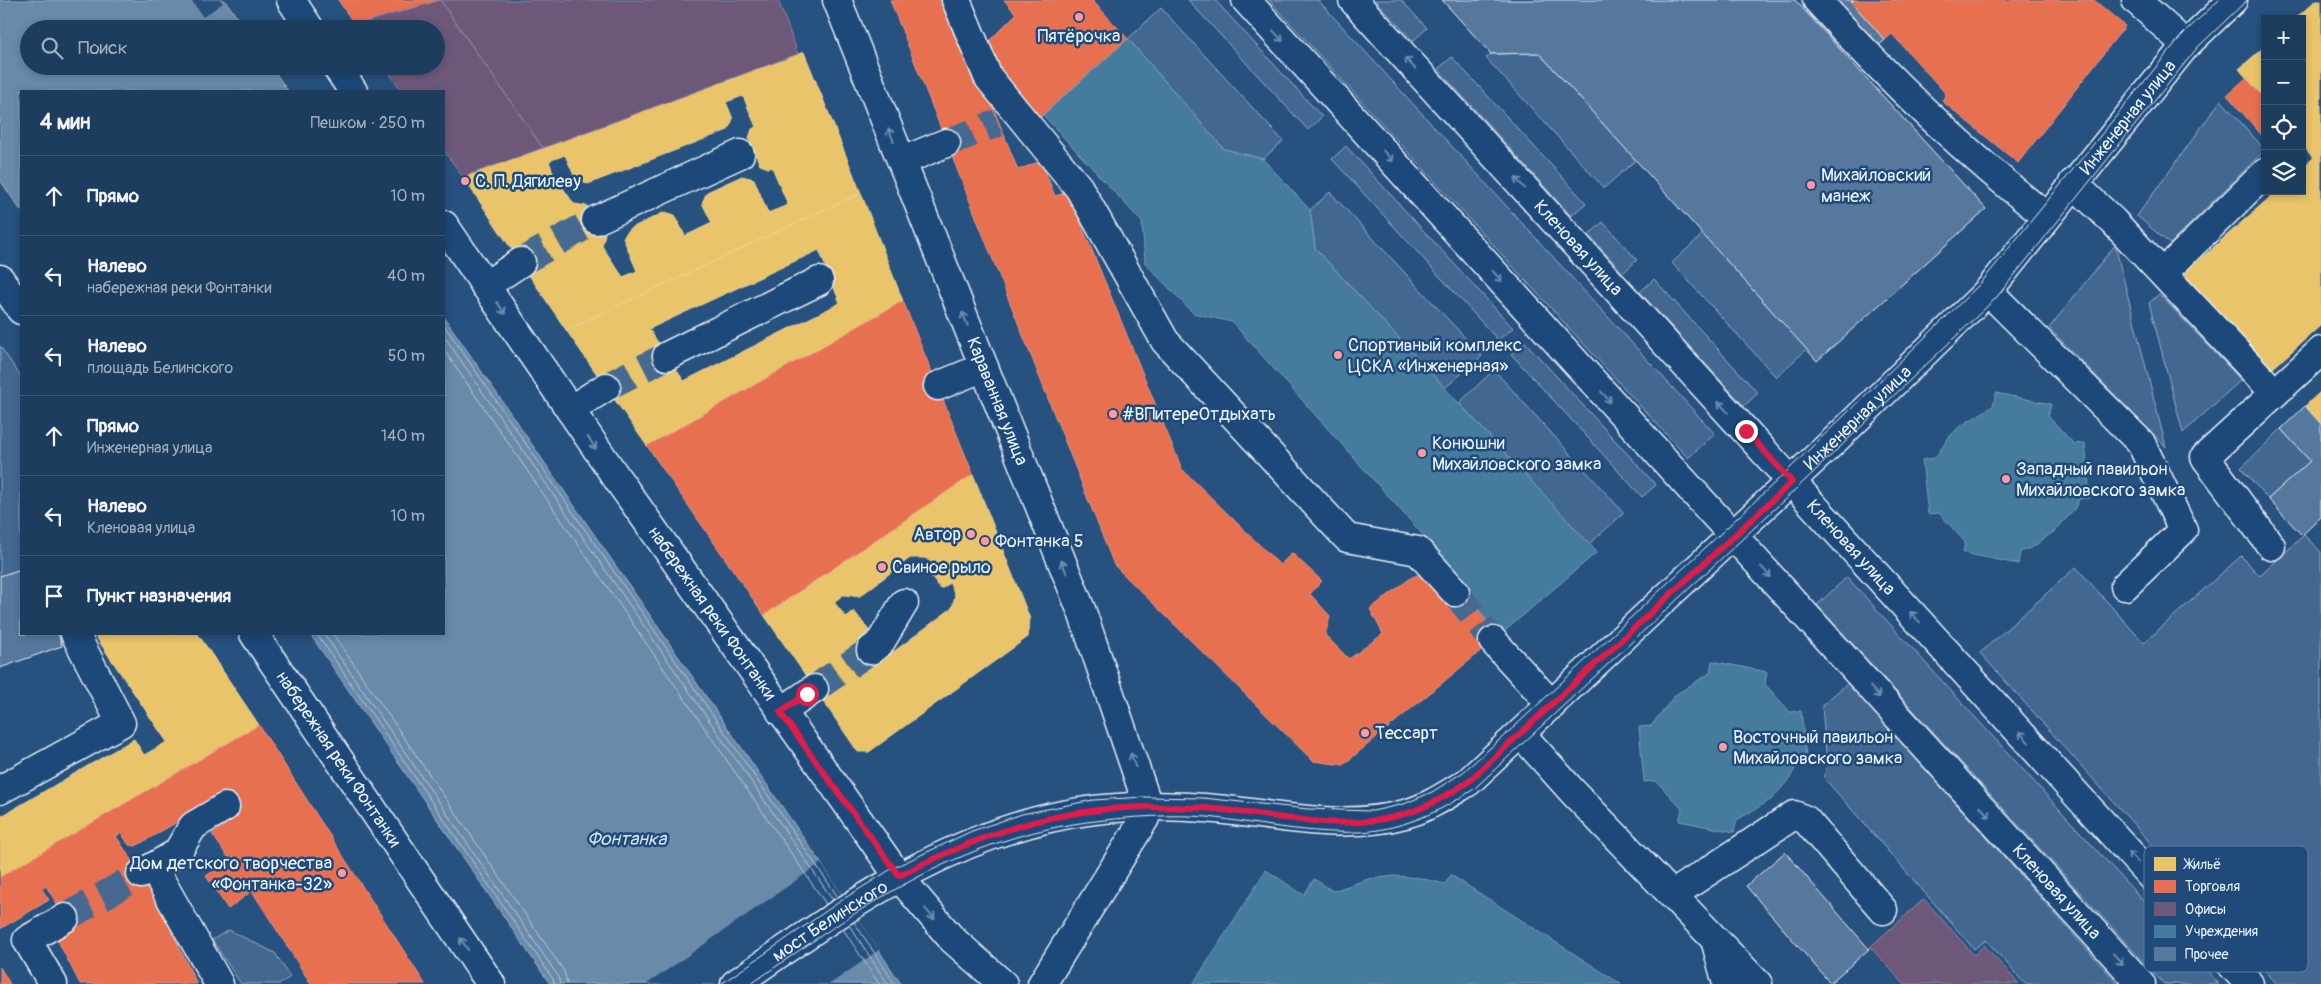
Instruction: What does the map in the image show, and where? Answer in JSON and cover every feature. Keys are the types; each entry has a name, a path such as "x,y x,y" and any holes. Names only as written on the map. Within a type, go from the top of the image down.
{"street":[{"path":"291,0 304,20"},
{"name":"Караванная улица","path":"837,0 1082,612 1147,807"},
{"path":"956,0 988,77 1008,119 1079,188 1165,341 1347,538 1418,551 1455,592"},
{"name":"Кленовая улица","path":"1246,0 2141,984"},
{"name":"Кленовая улица","path":"1353,0 2144,869"},
{"path":"1817,0 1882,70 1996,178 2047,217"},
{"path":"2136,0 2186,45"},
{"name":"Инженерная улица","path":"1147,807 1204,808 1306,820 1375,820 1407,814 1436,801 1468,782 1792,482 1988,291 2186,45 2233,0"},
{"path":"342,75 352,90"},
{"path":"902,161 946,144"},
{"path":"596,220 740,154"},
{"path":"2163,273 2261,177"},
{"path":"2074,183 2163,273 2275,393"},
{"name":"набережная реки Фонтанки","path":"445,226 780,712 899,876 952,939 1003,984"},
{"path":"485,286 521,262"},
{"path":"0,279 20,309"},
{"path":"667,356 818,281"},
{"path":"1988,291 2141,443 2183,530 2125,586"},
{"path":"2271,546 2205,457 2321,352"},
{"path":"938,386 984,367"},
{"path":"570,410 606,387"},
{"path":"871,650 880,643 904,603"},
{"path":"0,790 121,723 76,635"},
{"name":"набережная реки Фонтанки","path":"255,635 491,984"},
{"path":"1493,641 1552,704"},
{"path":"780,712 814,688"},
{"path":"1521,734 1758,984"},
{"path":"220,984 147,871 177,853 193,826 225,807"},
{"path":"1042,984 1145,818 1147,807"},
{"name":"мост Белинского","path":"735,984 849,905 899,876 986,836 1024,824 1095,810 1147,807"},
{"path":"1672,895 1794,815 1806,820 1883,910"},
{"path":"53,984 28,940 65,918"},
{"path":"1715,939 1728,984"},
{"name":"Кленовая улица","path":"2238,972 2249,984"}],"shaded area":[{"path":"1188,0 1215,0 1322,117 1308,130"},
{"path":"1269,0 1318,0 1715,434 1688,458"},
{"path":"1375,0 1401,0 1427,28 1413,41"},
{"path":"1161,8 1283,141 1263,159 1224,149 1128,39"},
{"path":"1539,53 1636,160 1604,188 1486,58 1491,54"},
{"path":"1452,57 1586,203 1571,216 1438,69"},
{"path":"2221,100 2261,145 2261,154 2170,244 2137,216"},
{"path":"1346,146 1513,328 1498,340 1332,159"},
{"path":"1330,192 1482,356 1445,388 1315,248 1310,210"},
{"path":"1603,222 1637,260 1623,273 1589,235"},
{"path":"1703,234 1807,349 1776,377 1672,263"},
{"path":"2115,245 2166,447 2049,328"},
{"path":"1654,279 1758,393 1744,406 1640,292"},
{"path":"2159,294 2241,380 2183,433 2149,303"},
{"path":"1525,342 1656,485 1642,497 1511,354"},
{"path":"0,346 20,376 20,569 0,576"},
{"path":"1494,370 1624,513 1589,544 1459,403"},
{"path":"2281,429 2310,461 2268,499 2241,468"},
{"path":"2304,535 2321,552 2321,984 2277,984 2266,972 2308,972 2308,846 2153,846 1980,653 2076,567 2144,643 2241,556 2260,576"},
{"path":"1847,577 2144,902 2144,962 1817,605"},
{"path":"1848,683 2118,984 2025,984 1986,940 1974,949 1824,778 1827,765 1822,705"},
{"path":"229,930 275,953 290,977 280,984 241,984 212,940"},
{"path":"2153,972 2208,972 2219,984 2164,984"}],"water":[{"path":"0,0 225,0 239,20 20,20 20,75 277,75 287,90 20,90 20,210 0,180"},
{"name":"Фонтанка","path":"445,318 821,863 901,984 550,984 311,635 445,635"}],"pier":[{"path":"191,0 221,0 223,3 203,17"},
{"path":"821,863 879,950 830,984 647,984"}],"building: Жильё":[{"path":"2316,0 2321,0 2321,325 2271,370 2182,275 2272,195 2306,195 2306,164 2313,158 2306,149 2306,15 2299,15"},
{"path":"2261,50 2261,95 2239,69"},
{"path":"804,52 861,193 566,330 463,177","holes":["743,96 756,127 752,129 749,138 760,165 768,168 772,167 788,205 768,213 754,179 742,176 707,192 702,203 712,223 685,236 675,215 665,212 629,229 623,238 637,271 623,277 602,246 605,234 587,206 574,204 554,175 549,161 565,155 576,180 588,184 728,130 733,119 726,102"]},
{"path":"861,193 903,301 647,446 566,330","holes":["819,250 840,303 684,381 649,329"]},
{"path":"2321,391 2321,424 2305,406"},
{"path":"973,474 1030,619 1028,637 869,752 858,752 764,615","holes":["910,558 925,558 937,566 928,573 941,589 950,583 955,595 952,608 880,662 863,640 871,633 854,611 846,617 834,602 843,595 860,596"]},
{"path":"95,635 199,635 259,725 0,877 0,817 134,739 144,755 167,742"}],"building: Торговля":[{"path":"338,0 441,0 372,20 352,20"},
{"path":"890,0 950,0 1018,170 1041,161 1055,196 1068,192 1182,469 1280,565 1292,553 1322,581 1310,594 1330,616 1325,635 1349,659 1383,634 1370,609 1412,577 1421,574 1461,587 1499,636 1343,765 1313,761 1114,565"},
{"path":"1004,0 1092,0 1128,39 1038,119 982,48 1016,14"},
{"path":"1854,0 2094,0 2125,26 2018,163 1942,101 1946,94 1892,34 1885,40 1851,2"},
{"path":"2246,78 2261,95 2261,134 2227,95"},
{"path":"903,301 973,474 764,615 647,446"},
{"path":"259,725 425,984 311,984 252,891 228,909 206,876 230,860 212,834 234,818 218,798 136,846 129,845 121,833 116,836 153,893 197,984 80,984 57,939 73,931 46,886 42,889 49,900 0,929 0,877"},
{"path":"0,967 10,984 0,984"}],"building: Офисы":[{"path":"440,0 778,0 798,54 543,148"},
{"path":"440,0 543,148 463,177 445,152 445,90 401,90 390,75 445,75 445,20 372,20"},
{"path":"1924,899 1974,955 1984,945 2019,984 1904,984 1870,947"}],"building: Учреждения":[{"name":"Спортивный комплекс ЦСКА «Инженерная»","path":"1128,39 1224,149 1263,159 1310,210 1315,248 1597,552 1499,636 1461,587 1466,583 1232,322 1193,313 1145,263 1142,222 1043,115"},
{"name":"Западный павильон Михайловского замка","path":"1996,393 2051,404 2048,416 2074,444 2085,443 2090,498 2079,499 2074,510 2055,531 2033,547 2020,552 2018,564 1963,553 1965,542 1939,513 1928,514 1922,460 1935,458 1949,437 1959,427 1993,406"},
{"name":"Восточный павильон Михайловского замка","path":"1712,661 1767,672 1765,684 1790,712 1801,711 1807,766 1796,767 1790,778 1772,799 1737,820 1734,832 1679,821 1682,809 1656,781 1644,782 1639,727 1651,726 1675,695 1710,673"},
{"path":"1266,870 1304,895 1314,879 1333,891 1368,879 1394,876 1420,878 1445,884 1451,875 1621,984 1193,984"}],"building: Прочее":[{"name":"Михайловский манеж","path":"1442,0 1795,0 1986,209 1817,361 1539,53 1491,54"},
{"path":"1831,0 1854,0 1851,2 1885,40 1875,49"},
{"path":"2305,406 2321,424 2321,517 2302,535 2268,499 2310,461 2281,429"},
{"path":"20,569 20,635 58,635 62,646 0,668 0,576"},
{"path":"1785,852 1869,949 1830,983 1746,886"}],"tunnel":[{"path":"946,143 998,123"},
{"path":"521,262 596,220"},
{"path":"606,387 667,356"},
{"path":"1455,592 1493,641"},
{"path":"814,689 871,650"},
{"path":"65,918 141,874"}],"tram line":[{"path":"721,984 845,898 893,868 972,831 1022,814 1093,800 1145,797 1203,798 1308,809 1373,811 1404,804 1432,792 1462,773 1514,727 1784,474 1980,284 2182,35 2219,0"},
{"path":"751,984 831,929 912,880 955,860 999,843 1045,829 1095,821 1151,816 1180,816 1208,817 1316,831 1359,832 1378,830 1416,820 1440,809 1474,789 1797,488 1996,298 2197,48 2247,0"}],"place":[{"name":"Пятёрочка","path":"1079,17"},
{"name":"С. П. Дягилеву","path":"465,181"},
{"name":"Михайловский манеж","path":"1811,185"},
{"name":"Спортивный комплекс ЦСКА «Инженерная»","path":"1338,355"},
{"name":"#ВПитереОтдыхать","path":"1113,414"},
{"name":"Конюшни Михайловского замка","path":"1422,453"},
{"name":"Западный павильон Михайловского замка","path":"2006,479"},
{"name":"Автор","path":"971,534"},
{"name":"Фонтанка 5","path":"985,541"},
{"name":"Свиное рыло","path":"882,567"},
{"name":"Тессарт","path":"1365,733"},
{"name":"Восточный павильон Михайловского замка","path":"1723,747"},
{"name":"Дом детского творчества «Фонтанка-32»","path":"342,873"}],"route":[{"path":"807,694 780,712 899,876 986,836 1024,824 1095,810 1147,807 1204,808 1306,820 1340,821 1375,820 1407,814 1436,801 1468,782 1792,482 1746,431"}]}
